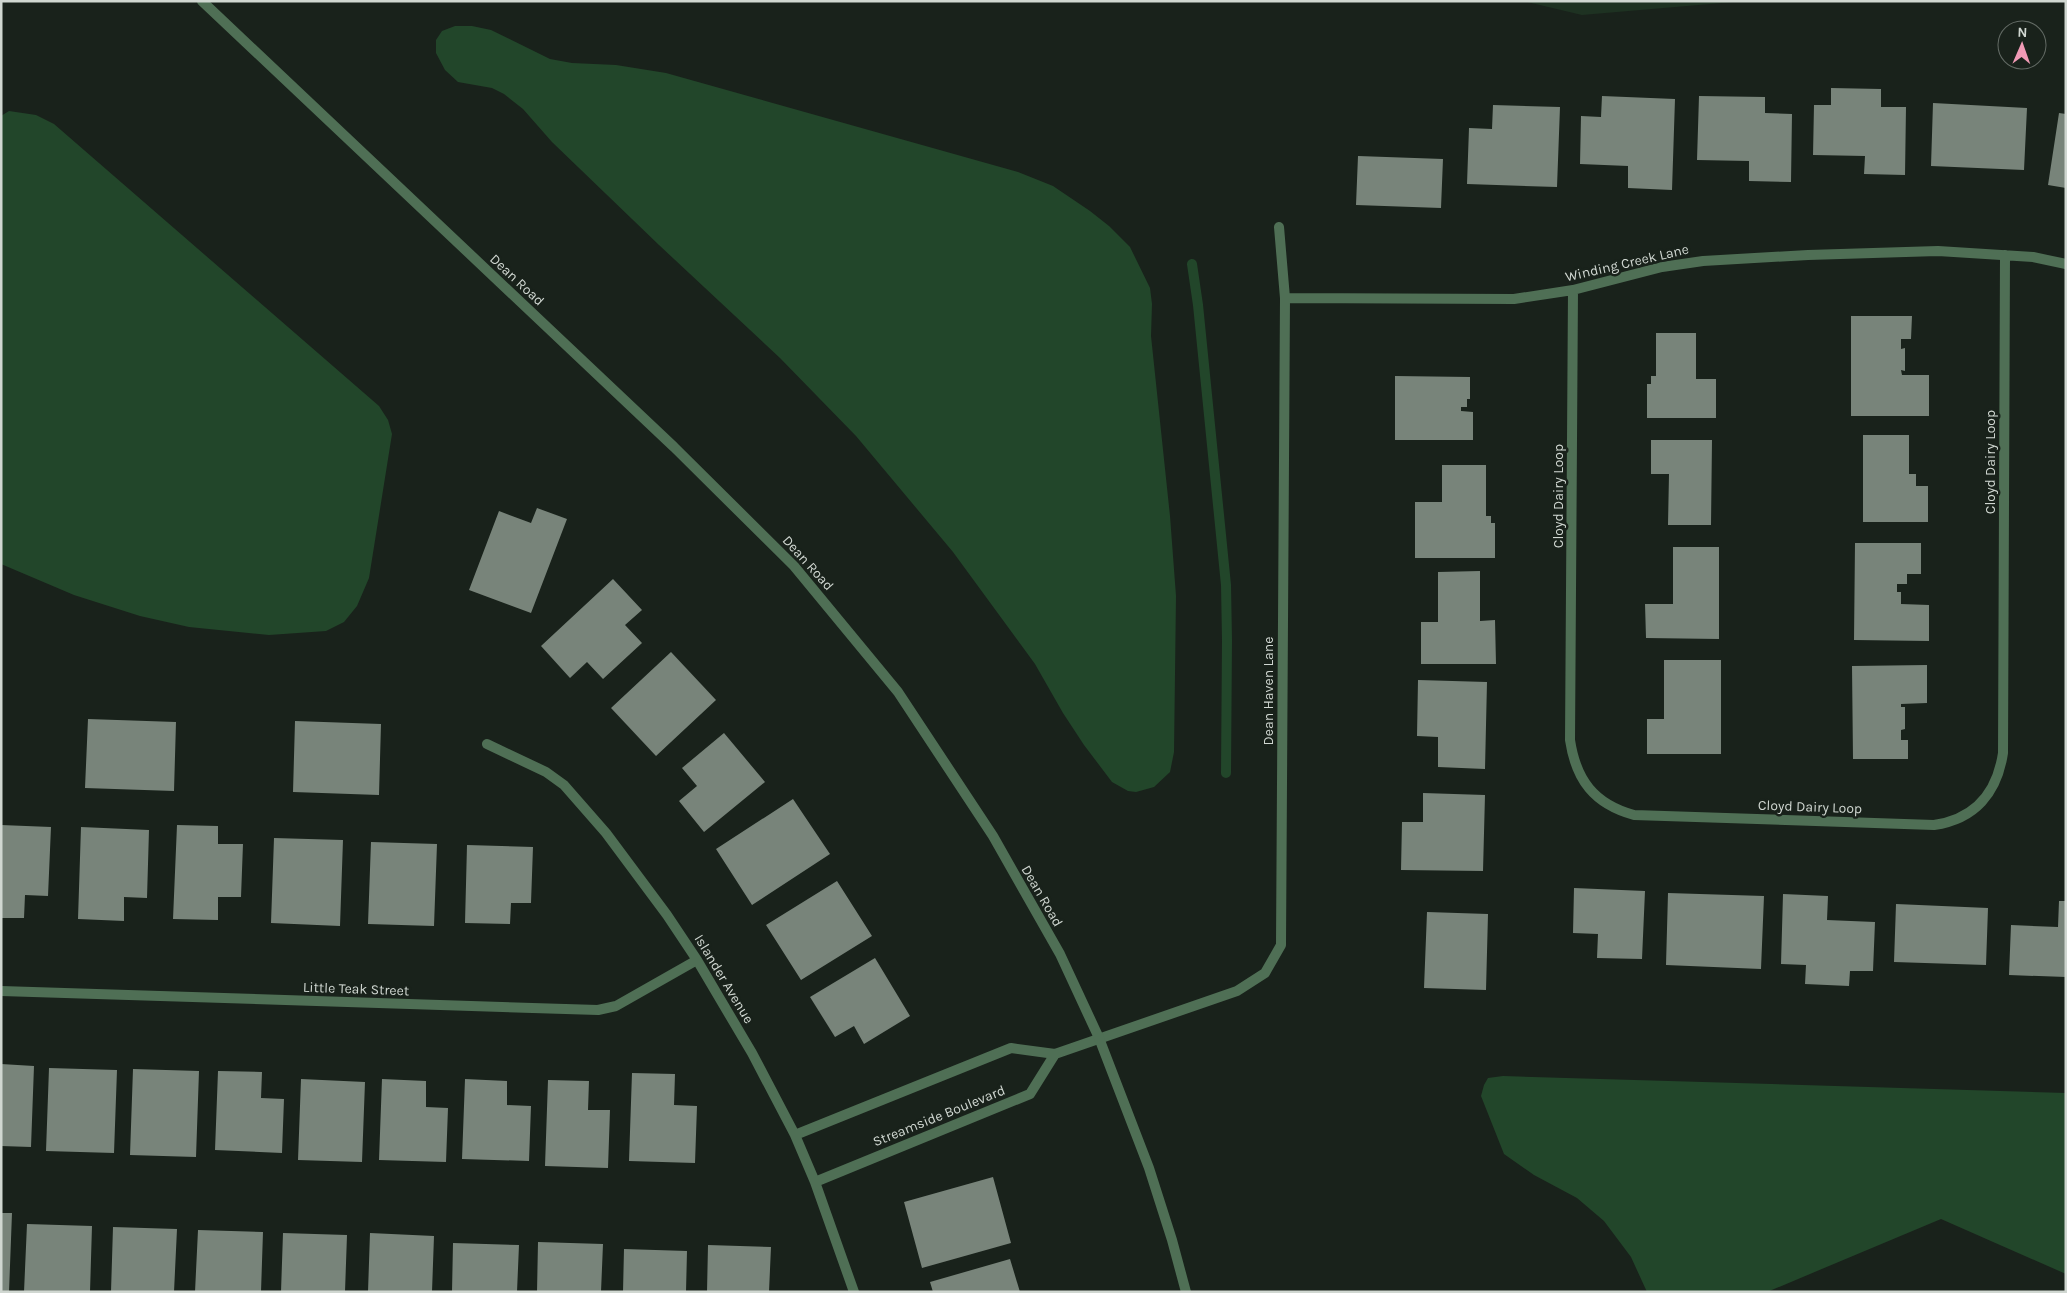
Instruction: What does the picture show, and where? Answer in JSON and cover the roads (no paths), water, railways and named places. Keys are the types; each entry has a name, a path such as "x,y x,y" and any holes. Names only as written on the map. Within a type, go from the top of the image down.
{"street":[{"name":"Dean Road","path":"202,1 674,447 794,566 898,692 993,836 1060,954 1099,1038 1149,1168 1186,1292"},
{"name":"Dean Haven Lane","path":"1099,1038 1237,991 1265,973 1280,945 1285,298 1279,227"},
{"name":"Winding Creek Lane","path":"1285,298 1514,300 1573,290 1662,267 1702,261 1880,252 1938,251 2005,255 2066,264"},
{"name":"Cloyd Dairy Loop","path":"1573,290 1570,740 1576,767 1581,778 1594,794 1604,802 1613,808 1634,815 1934,825 1949,823 1961,818 1980,804 1997,778 2003,753 2005,255"},
{"name":"Islander Avenue","path":"488,744 546,772 564,785 617,848 697,960 752,1053 795,1135 815,1182 854,1292"},
{"name":"Little Teak Street","path":"1,991 598,1010 616,1006 697,960"},
{"path":"795,1135 1011,1048 1054,1054 1099,1038"},
{"name":"Streamside Boulevard","path":"815,1182 1030,1094 1054,1054"}],"waterway":[{"path":"1192,264 1198,305 1226,585 1226,773"}]}
